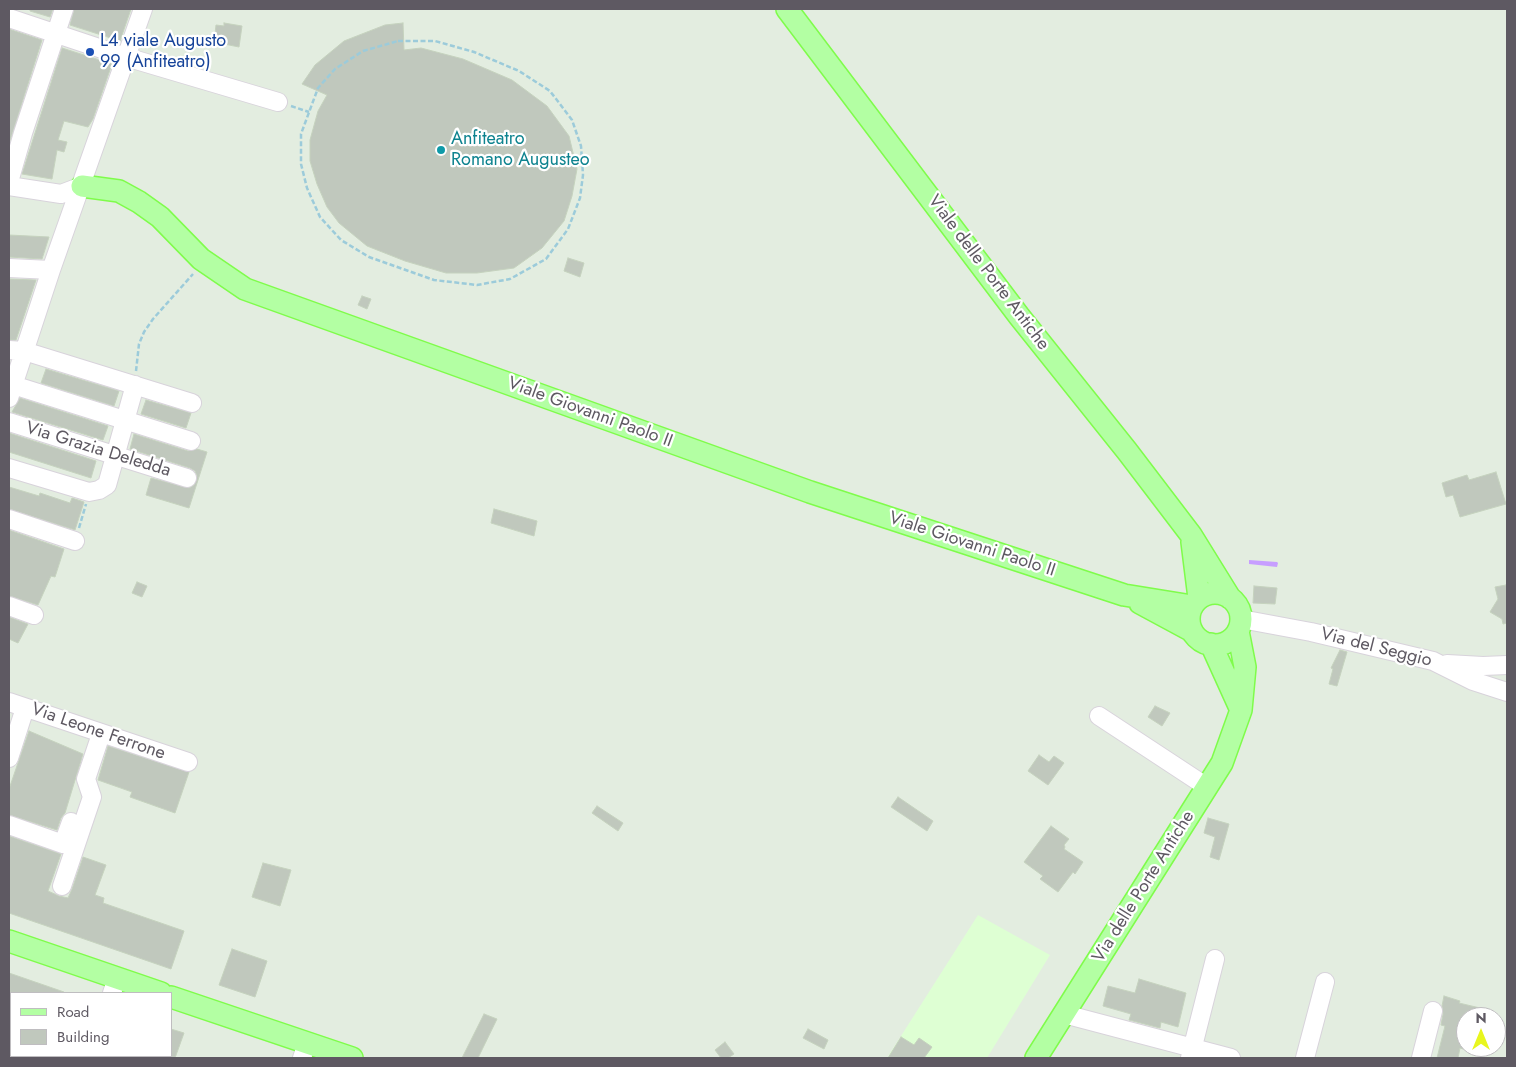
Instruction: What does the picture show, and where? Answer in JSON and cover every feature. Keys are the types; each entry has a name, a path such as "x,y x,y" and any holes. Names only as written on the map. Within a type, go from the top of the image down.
{"main road":[{"name":"Viale delle Porte Antiche","path":"788,9 1019,316 1191,534 1230,598"},
{"name":"Viale Giovanni Paolo II","path":"82,186 118,191 139,202 160,217 205,262 245,289 810,492 1124,595"},
{"path":"1124,595 1195,602 1213,593 1219,593 1230,598 1238,607 1240,625 1228,641 1220,644 1211,644 1199,640 1192,631 1189,620 1195,602 1191,534"},
{"path":"1124,595 1192,631"},
{"name":"Via delle Porte Antiche","path":"1036,1058 1222,763 1241,710 1245,667 1240,625"},
{"path":"1211,644 1241,710"},
{"path":"9,941 115,986 154,992"},
{"path":"172,997 304,1051 352,1058"}],"street":[{"path":"64,9 56,34 16,129 9,184 61,194 82,186"},
{"path":"143,9 82,186 51,270 17,351 11,391 125,420 191,441"},
{"path":"9,18 278,102"},
{"path":"9,268 51,270"},
{"path":"17,351 192,403"},
{"path":"9,468 89,492 99,490 106,485 135,385"},
{"name":"Via Grazia Deledda","path":"9,422 187,478"},
{"path":"9,519 75,542"},
{"path":"9,606 34,615"},
{"name":"Via del Seggio","path":"1240,625 1311,632 1436,663 1473,680 1507,692"},
{"path":"1436,663 1483,666 1507,665"},
{"path":"9,758 17,705"},
{"name":"Via Leone Ferrone","path":"17,705 188,762"},
{"path":"1099,716 1206,788"},
{"path":"62,886 92,797 86,779 101,734"},
{"path":"9,825 63,844 78,800"},
{"path":"1191,1053 1215,959"},
{"path":"1305,1058 1325,982"},
{"path":"1421,1058 1433,1011"},
{"path":"1064,1014 1191,1053 1231,1058"}],"path":[{"path":"398,41 435,41 474,52 519,71 550,91 572,120 581,146 583,176 580,198 568,229 546,259 510,279 477,284 434,280 369,257 341,240 320,218 307,188 301,164 301,134 309,112 318,88 335,69 363,51 398,41"},
{"path":"278,102 309,112"},
{"path":"135,385 136,356 144,332 164,305 205,262"},
{"path":"75,542 89,492"}],"shaded area":[{"path":"1249,560 1278,563 1277,567 1249,564"},
{"path":"978,915 1050,955 987,1058 887,1058"}],"building":[{"path":"30,9 53,9 50,17 30,11"},
{"path":"74,9 131,9 120,41 70,25"},
{"path":"224,23 242,26 239,47 214,42 216,25 224,26"},
{"name":"Anfiteatro Romano Augusteo","path":"403,23 404,50 421,48 463,59 512,80 547,106 569,136 577,169 572,196 564,221 542,248 514,268 477,273 446,273 405,261 367,246 339,223 327,207 310,161 310,140 318,111 327,95 302,84 315,65 344,41 385,25"},
{"path":"9,29 42,40 9,144"},
{"path":"62,48 112,64 93,119 88,127 64,121 58,140 67,142 64,152 57,150 52,179 22,174"},
{"path":"9,235 49,237 42,259 9,257"},
{"path":"568,258 584,263 580,277 564,271"},
{"path":"9,279 36,280 16,340 9,340"},
{"path":"362,296 371,299 367,309 358,305"},
{"path":"46,369 119,391 114,406 41,383"},
{"path":"20,398 108,426 103,440 12,412"},
{"path":"146,400 191,413 186,428 141,414"},
{"path":"9,433 96,461 91,478 9,452"},
{"path":"134,434 188,451 197,449 207,452 189,508 146,495 151,478 189,488 194,485 197,476 195,471 130,449"},
{"path":"1496,472 1506,504 1460,517 1453,495 1446,497 1442,483 1467,475 1469,480"},
{"path":"9,487 39,496 40,493 70,503 72,498 84,502 75,530 9,509"},
{"path":"494,509 537,521 534,536 491,523"},
{"path":"9,530 64,549 55,577 51,576 38,605 9,596"},
{"path":"137,582 147,586 142,597 132,593"},
{"path":"1507,583 1507,623 1503,624 1502,619 1490,612 1498,599 1495,587 1506,585"},
{"path":"1254,586 1277,588 1275,604 1253,603"},
{"path":"9,617 28,624 18,643 9,639"},
{"path":"1340,650 1347,652 1337,686 1329,684 1333,669 1331,668"},
{"path":"1155,706 1170,713 1162,726 1148,717"},
{"path":"29,731 83,754 65,813 57,830 9,815 9,789"},
{"path":"108,746 189,772 175,813 130,797 132,792 98,780"},
{"path":"1039,755 1049,762 1054,756 1064,763 1048,785 1028,771"},
{"path":"898,797 933,821 927,831 891,807"},
{"path":"597,806 623,823 618,831 592,813"},
{"path":"1208,818 1229,824 1219,860 1210,857 1215,837 1204,833"},
{"path":"1051,826 1069,839 1064,845 1064,849 1083,862 1075,874 1073,872 1058,892 1040,879 1043,876 1024,862"},
{"path":"9,836 61,854 48,891 59,896 68,898 83,857 106,865 95,895 104,898 103,903 184,931 171,969 9,913"},
{"path":"263,863 291,870 280,906 252,897"},
{"path":"232,949 267,961 255,997 219,985"},
{"path":"9,973 64,992 10,992"},
{"path":"1139,979 1186,993 1178,1027 1161,1022 1160,1028 1129,1020 1131,1014 1103,1006 1108,986 1135,993"},
{"path":"1444,996 1460,1001 1459,1003 1476,1007 1456,1007 1456,1057 1458,1058 1437,1058 1445,1026 1441,1025"},
{"path":"484,1014 497,1019 478,1058 462,1058"},
{"path":"172,1029 184,1033 175,1058 171,1058"},
{"path":"808,1029 828,1040 824,1049 803,1038"},
{"path":"901,1037 914,1045 919,1038 932,1047 924,1058 888,1058"},
{"path":"725,1042 734,1054 728,1058 721,1058 715,1050"}],"place":[{"name":"L4 viale Augusto 99 (Anfiteatro)","path":"90,52"},
{"name":"Anfiteatro Romano Augusteo","path":"441,150"}]}
